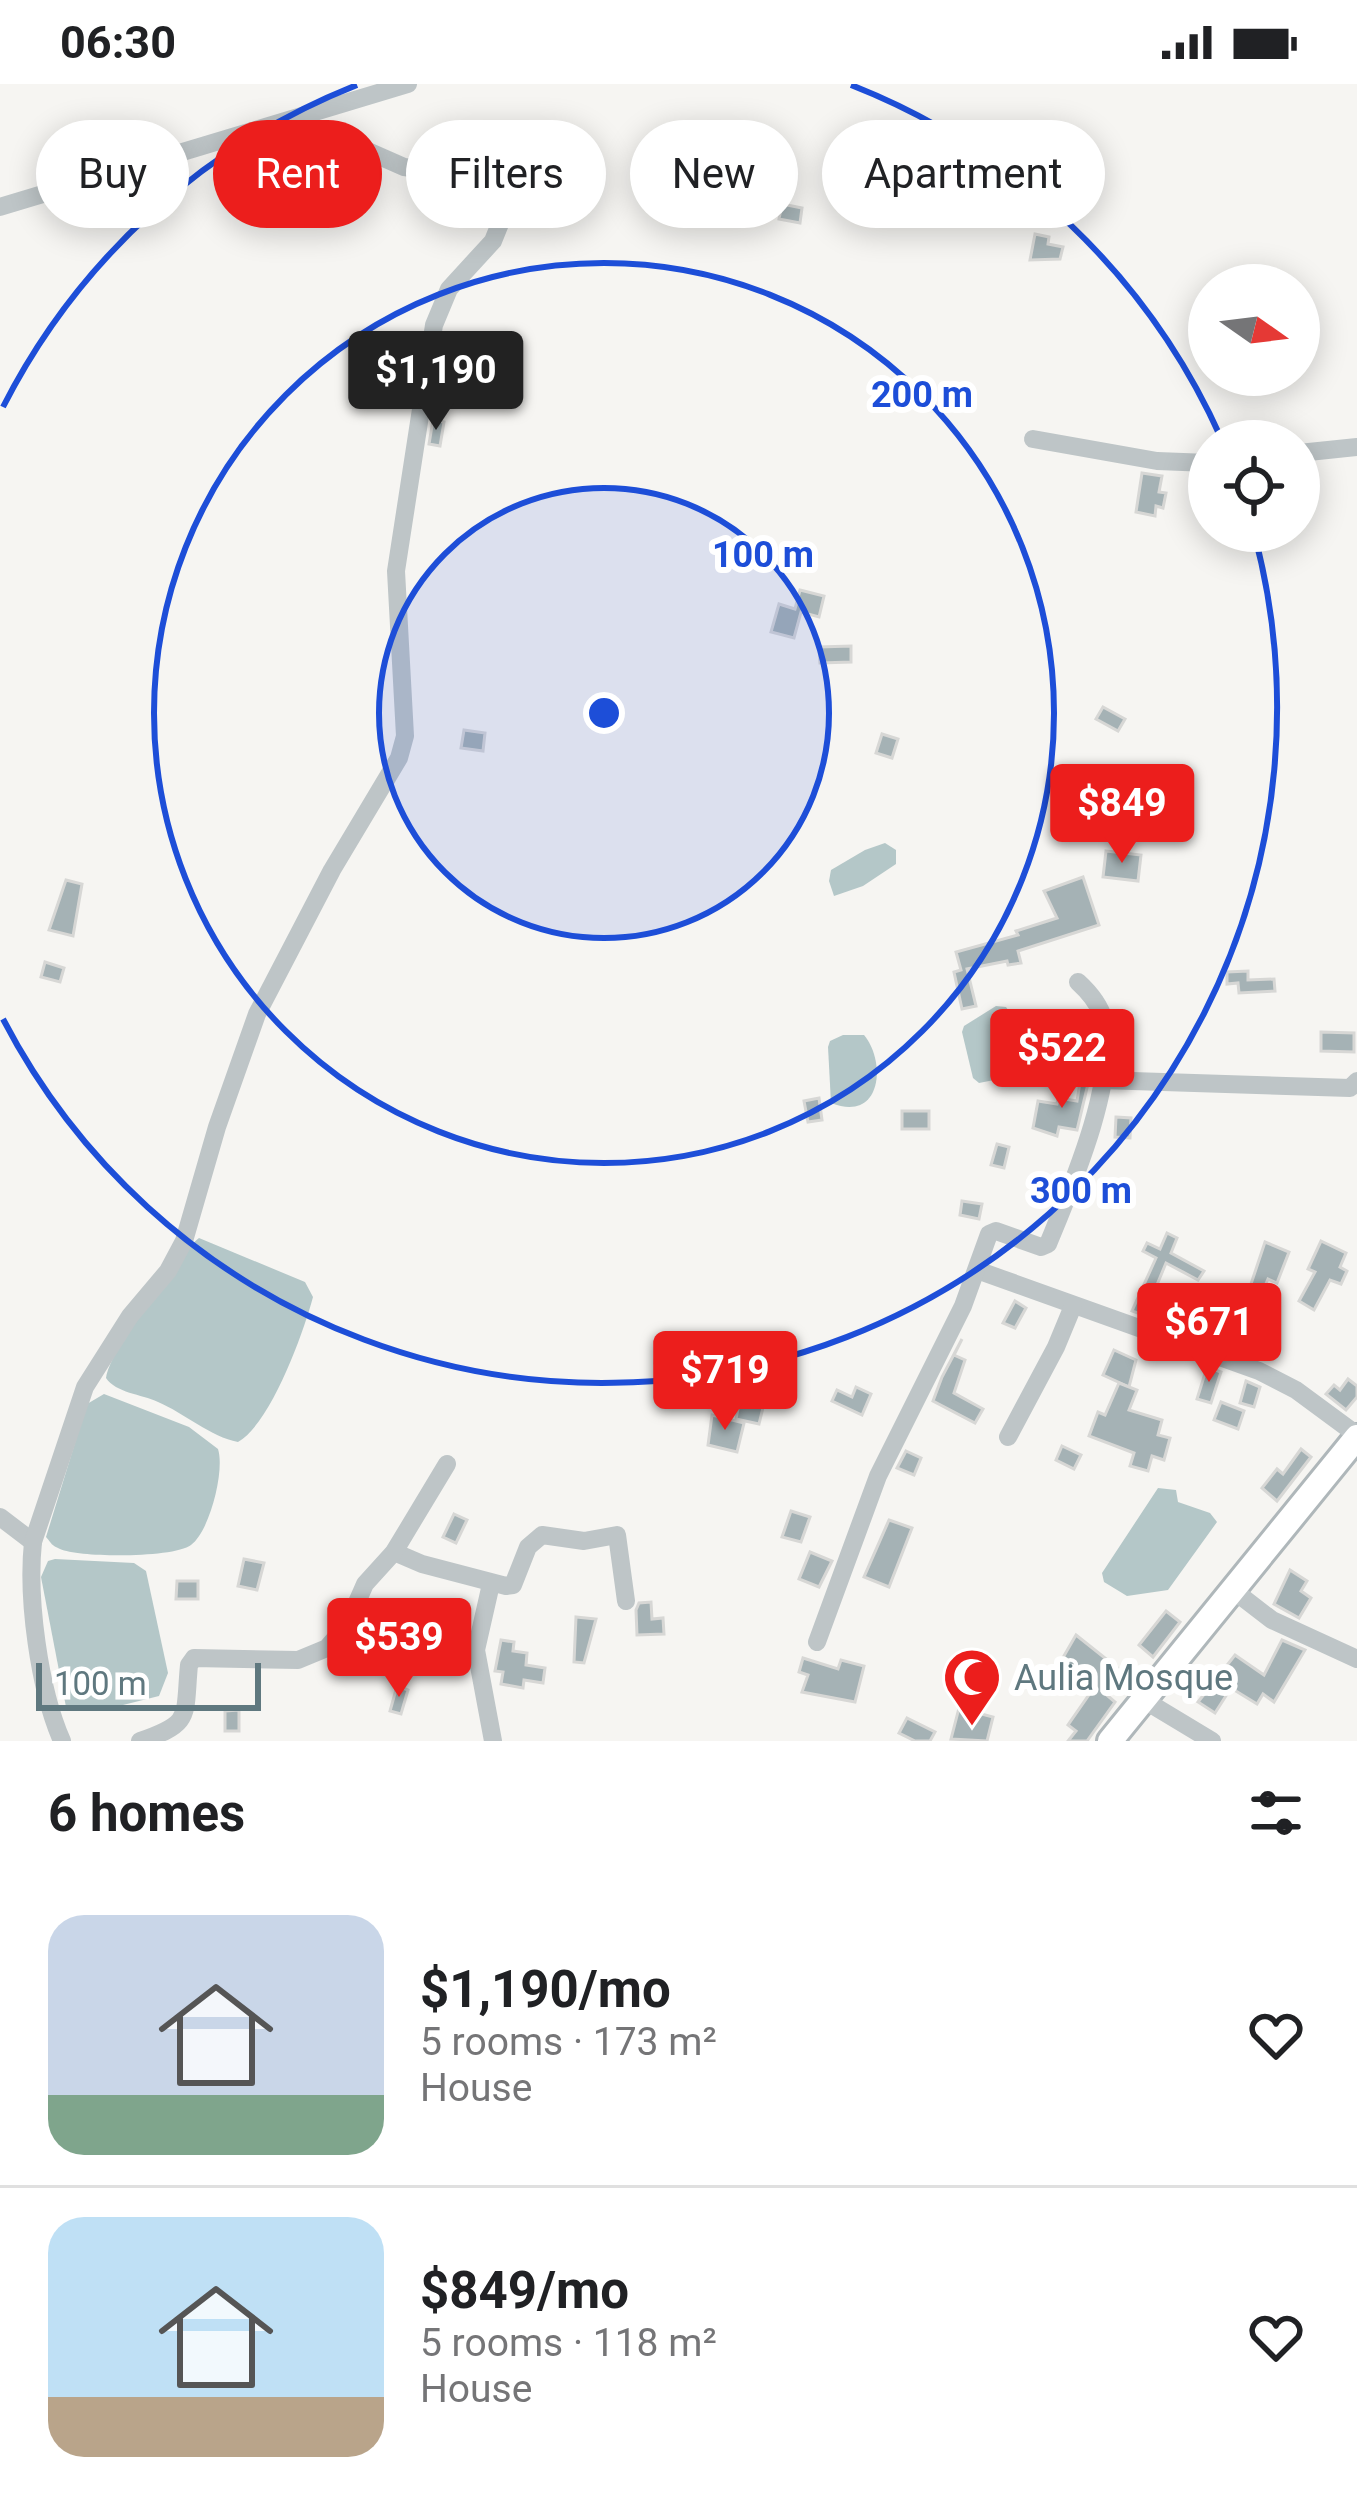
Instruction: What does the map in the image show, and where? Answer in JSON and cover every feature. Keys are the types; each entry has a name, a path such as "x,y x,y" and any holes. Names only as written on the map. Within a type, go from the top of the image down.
{"main road":[{"path":"1110,1741 1357,1436"}],"street":[{"path":"0,207 408,84"},
{"path":"62,1741 41,1654 30,1565 33,1542 85,1387 130,1316 169,1271 184,1241 257,1014 403,748 396,571 434,325 449,289 493,241 517,182 404,167 295,119"},
{"path":"1033,440 1188,462"},
{"path":"1320,451 1357,447"},
{"path":"817,1642 878,1476 977,1270 989,1234 996,1231 1041,1247 1048,1244 1089,1140 1101,1080 1105,1023 1078,982"},
{"path":"1101,1080 1350,1088 1357,1081"},
{"path":"977,1270 1259,1371 1296,1390 1357,1436"},
{"path":"1008,1437 1073,1306"},
{"path":"140,1741 176,1728 182,1719 194,1658 298,1660 327,1648 347,1625 372,1574 394,1552 446,1464"},
{"path":"0,1517 33,1542"},
{"path":"394,1552 491,1584 513,1585 528,1547 542,1535 584,1541 617,1535 626,1601"},
{"path":"491,1584 476,1650 493,1741"},
{"path":"1233,1590 1272,1619 1357,1658"},
{"path":"1144,1700 1212,1741"}],"shaded area":[{"path":"885,843 896,850 896,864 863,886 834,896 831,870"},
{"path":"996,1006 1006,1007 1015,1020 1024,1053 999,1079 979,1083 973,1078 962,1032"},
{"path":"843,1035 864,1035 877,1074 869,1098 848,1107 831,1103 828,1047"},
{"path":"199,1238 305,1282 313,1297 274,1398 238,1442 158,1402 122,1390 106,1378 145,1305"},
{"path":"104,1394 189,1427 218,1449 214,1500 191,1545 166,1552 106,1555 60,1549 46,1537 87,1404"},
{"path":"1158,1488 1176,1490 1178,1502 1210,1513 1217,1522 1168,1590 1127,1596 1104,1582 1102,1573"},
{"path":"48,1561 134,1563 146,1571 168,1673 159,1696 123,1705 66,1707 41,1577"}],"building":[{"path":"1035,234 1063,247 1060,259 1030,260"},
{"path":"433,420 444,422 440,446 429,444"},
{"path":"1142,473 1162,476 1159,492 1166,493 1163,508 1156,506 1155,516 1136,512"},
{"path":"800,590 824,596 819,617 801,612 794,638 771,632 779,604 795,609"},
{"path":"851,646 851,662 820,663 819,647"},
{"path":"1103,707 1125,719 1118,731 1096,719"},
{"path":"464,730 485,733 483,751 461,748"},
{"path":"882,734 898,739 892,758 876,753"},
{"path":"1106,851 1141,855 1138,881 1103,877"},
{"path":"1083,877 1099,925 1018,951 1021,963 967,969 976,1006 962,1009 954,972 961,970 956,952 1018,935 1016,931 1057,918 1044,891"},
{"path":"66,880 82,884 73,936 49,930"},
{"path":"45,962 64,968 60,982 41,977"},
{"path":"1248,971 1248,980 1274,979 1275,991 1239,993 1238,983 1227,984 1227,972"},
{"path":"1321,1032 1354,1033 1354,1052 1321,1051"},
{"path":"1082,1070 1091,1071 1077,1130 1059,1127 1057,1136 1033,1128 1038,1101 1077,1101"},
{"path":"819,1098 822,1120 808,1122 804,1101"},
{"path":"902,1111 929,1111 929,1129 902,1129"},
{"path":"1116,1117 1131,1118 1130,1138 1115,1137"},
{"path":"997,1144 1009,1147 1004,1168 991,1165"},
{"path":"962,1201 982,1204 979,1219 960,1215"},
{"path":"1167,1233 1177,1238 1171,1253 1204,1271 1198,1280 1166,1263 1154,1292 1190,1306 1185,1320 1150,1306 1146,1316 1132,1311 1156,1258 1143,1251 1147,1243 1160,1249"},
{"path":"1321,1241 1346,1253 1340,1267 1347,1271 1341,1284 1330,1280 1314,1310 1299,1301 1315,1272 1308,1269"},
{"path":"1265,1242 1289,1252 1277,1283 1268,1279 1261,1295 1249,1290"},
{"path":"1015,1301 1026,1308 1015,1328 1003,1323"},
{"path":"658,1339 671,1341 668,1365 655,1363"},
{"path":"962,1339 954,1355 965,1360 954,1393 983,1409 975,1423 933,1401 942,1377"},
{"path":"1114,1350 1136,1360 1129,1387 1103,1375"},
{"path":"1207,1367 1221,1372 1211,1403 1197,1399"},
{"path":"1348,1379 1357,1386 1357,1397 1346,1410 1326,1394 1334,1385 1340,1390"},
{"path":"1246,1381 1260,1387 1254,1407 1240,1403"},
{"path":"1119,1383 1137,1390 1129,1410 1162,1420 1158,1435 1170,1438 1164,1460 1152,1456 1148,1471 1130,1466 1134,1453 1089,1436 1098,1412 1105,1415"},
{"path":"856,1387 871,1394 862,1415 832,1401 837,1390 852,1397"},
{"path":"742,1389 766,1395 759,1424 736,1419"},
{"path":"1221,1402 1244,1411 1238,1429 1214,1420"},
{"path":"712,1415 744,1423 737,1452 708,1445"},
{"path":"1062,1446 1081,1455 1074,1469 1056,1460"},
{"path":"1301,1449 1311,1457 1277,1501 1262,1488 1277,1469 1283,1474"},
{"path":"906,1451 921,1458 914,1475 897,1468"},
{"path":"791,1511 810,1517 801,1542 782,1537"},
{"path":"454,1514 467,1520 456,1543 443,1537"},
{"path":"889,1520 912,1528 889,1587 864,1577"},
{"path":"810,1552 832,1561 819,1587 799,1579"},
{"path":"244,1559 264,1563 257,1590 238,1586"},
{"path":"1290,1570 1307,1581 1301,1591 1311,1598 1299,1618 1274,1604"},
{"path":"177,1581 198,1581 198,1599 176,1599"},
{"path":"651,1602 652,1619 663,1618 664,1634 637,1635 636,1610 639,1603"},
{"path":"1166,1611 1180,1622 1153,1657 1139,1645"},
{"path":"576,1617 596,1619 584,1663 574,1662"},
{"path":"1076,1635 1120,1670 1102,1691 1115,1702 1087,1741 1068,1741 1076,1731 1068,1725 1095,1686 1061,1661"},
{"path":"501,1640 514,1642 513,1651 527,1653 526,1665 545,1668 543,1683 524,1680 523,1688 501,1684 503,1672 495,1671"},
{"path":"1282,1640 1305,1650 1274,1702 1263,1694 1257,1704 1231,1688 1215,1713 1198,1702 1235,1655 1264,1675"},
{"path":"803,1658 838,1669 841,1660 864,1666 855,1702 802,1692 808,1675 799,1672"},
{"path":"397,1686 408,1690 401,1714 390,1711"},
{"name":"Aulia Mosque","path":"959,1708 993,1717 987,1741 951,1739"},
{"path":"239,1710 239,1731 225,1731 225,1711"},
{"path":"907,1718 935,1732 930,1741 915,1741 899,1733"}],"place":[{"name":"Aulia Mosque","path":"972,1728"}]}
